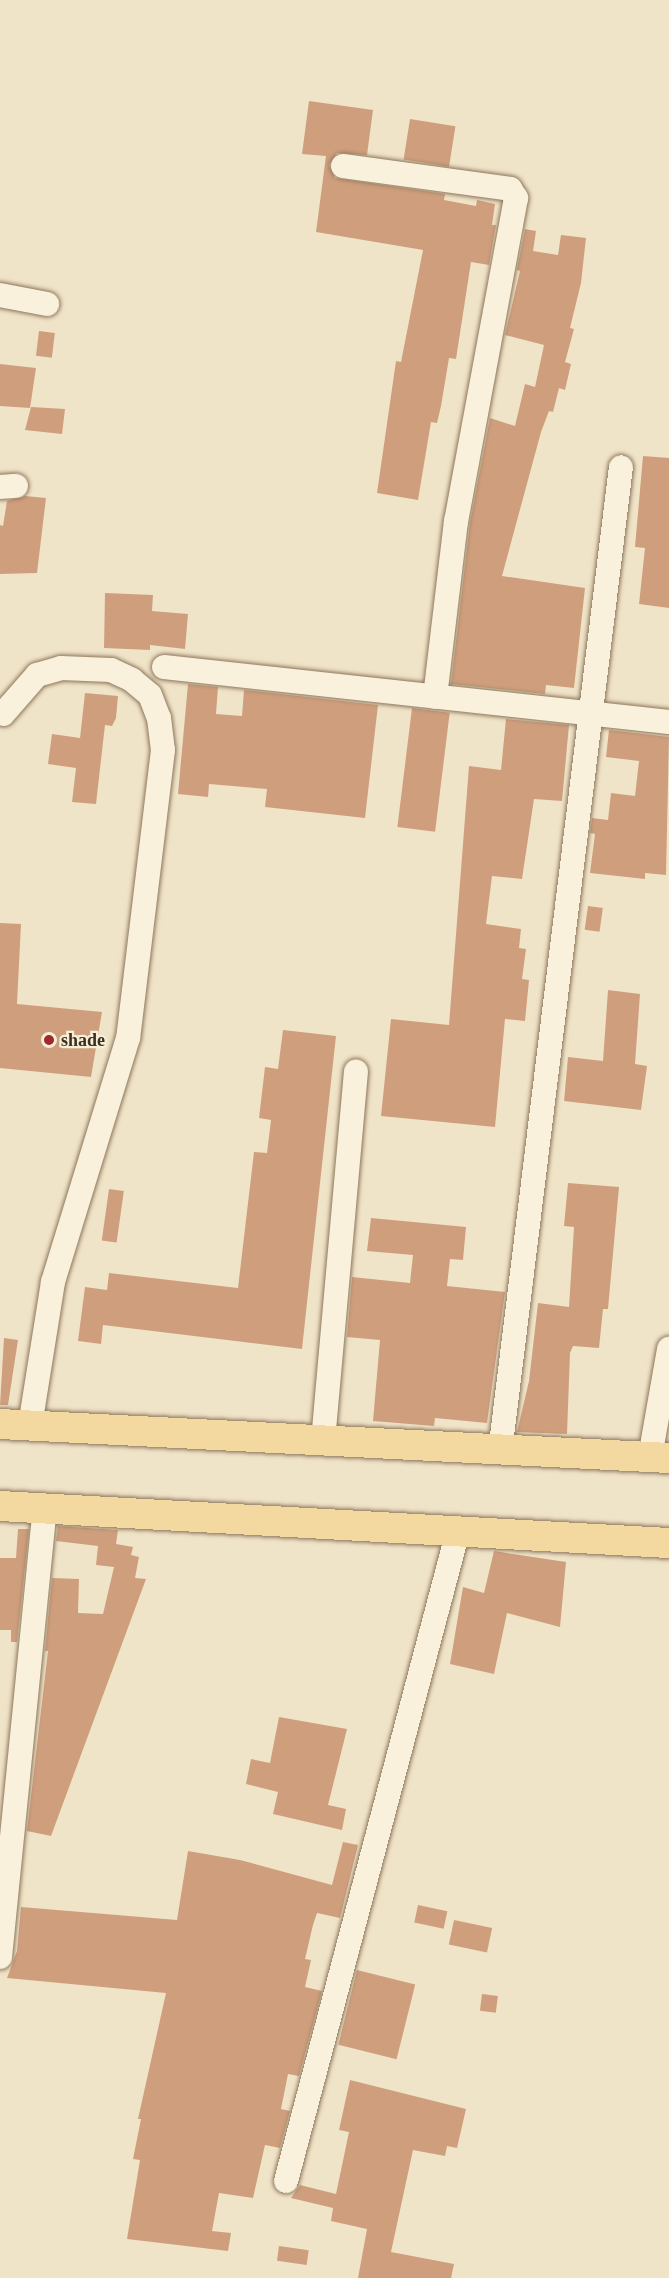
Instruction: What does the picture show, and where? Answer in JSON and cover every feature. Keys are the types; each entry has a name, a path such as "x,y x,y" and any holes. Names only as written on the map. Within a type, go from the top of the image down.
{"main road":[{"path":"0,1424 500,1452 660,1457"},
{"path":"0,1506 669,1543"}],"lane":[{"path":"343,166 510,189 516,198 456,521 435,697"},
{"path":"0,295 47,304"},
{"path":"500,1452 621,467"},
{"path":"164,667 591,716 669,722"},
{"path":"3,714 37,675 61,668 111,670 132,680 150,695 159,718 164,750 128,1038 50,1293 30,1425"},
{"path":"323,1441 356,1071"},
{"path":"660,1457 669,1348"},
{"path":"0,1957 45,1509"},
{"path":"286,2181 458,1531"}],"building":[{"path":"309,101 373,110 367,155 337,153 329,165 335,178 445,194 444,200 476,206 477,200 495,204 492,225 496,225 489,265 471,262 456,359 449,358 437,423 431,422 418,500 377,493 396,361 401,362 423,250 316,232 326,156 302,154"},
{"path":"410,119 455,126 449,167 404,159"},
{"path":"525,229 536,231 533,251 558,255 561,235 586,238 581,283 570,328 574,329 565,362 571,364 565,390 559,388 553,412 549,411 541,432 502,576 585,588 574,688 546,685 545,694 451,684 470,523 490,418 515,426 525,384 535,387 544,345 505,335 520,271 517,270"},
{"path":"39,331 55,333 52,358 36,356"},
{"path":"0,364 36,368 30,408 0,406"},
{"path":"31,407 65,409 62,434 25,430"},
{"path":"643,456 669,458 669,608 639,604 645,548 635,547"},
{"path":"25,496 46,498 37,573 0,574 0,525 3,526 7,501"},
{"path":"105,593 153,595 152,611 188,614 185,649 150,645 150,650 104,648"},
{"path":"188,684 218,687 216,714 242,716 244,690 378,705 365,818 265,807 267,789 209,784 208,797 178,794"},
{"path":"85,693 118,696 116,718 112,726 105,725 96,804 72,802 76,768 48,764 52,734 80,738"},
{"path":"412,708 450,713 435,832 397,827"},
{"path":"506,719 569,725 562,801 534,799 522,879 492,876 486,924 521,929 519,948 526,949 522,979 529,980 525,1021 505,1019 495,1127 381,1116 391,1019 449,1025 469,766 501,770"},
{"path":"609,730 669,737 666,875 645,873 645,879 590,873 595,834 590,833 592,818 608,820 611,793 635,796 639,761 606,757"},
{"path":"588,906 603,908 600,932 585,930"},
{"name":"shade","path":"0,923 21,924 17,1004 102,1012 91,1077 0,1068"},
{"path":"608,990 640,994 635,1064 647,1066 641,1110 564,1101 568,1057 603,1061"},
{"path":"283,1030 336,1036 302,1349 103,1325 101,1344 78,1341 85,1287 107,1290 109,1273 238,1288 254,1152 267,1153 271,1120 259,1118 265,1067 278,1069"},
{"path":"568,1183 619,1187 608,1309 603,1309 599,1348 573,1346 570,1353 567,1434 517,1432 529,1381 538,1303 569,1307 574,1227 564,1226"},
{"path":"109,1189 124,1191 117,1243 102,1240"},
{"path":"371,1218 466,1227 463,1260 450,1259 447,1286 505,1292 487,1423 435,1418 434,1426 373,1421 380,1340 347,1337 352,1277 410,1283 413,1255 367,1251"},
{"path":"4,1338 18,1340 8,1405 0,1405"},
{"path":"58,1526 118,1530 116,1544 133,1547 131,1555 139,1557 135,1578 146,1579 51,1836 27,1831 48,1651 45,1651 52,1578 79,1579 78,1613 103,1614 114,1567 96,1565 98,1546 56,1541"},
{"path":"18,1529 29,1529 17,1642 11,1642 11,1630 0,1630 0,1558 16,1558"},
{"path":"494,1551 566,1562 560,1627 507,1613 494,1674 450,1664 463,1587 484,1593"},
{"path":"279,1717 347,1729 328,1805 346,1809 342,1830 273,1814 278,1792 246,1784 251,1759 270,1763"},
{"path":"343,1842 358,1845 340,1918 317,1913 313,1925 305,1959 311,1960 305,1987 322,1991 299,2076 288,2074 281,2109 290,2111 280,2148 265,2145 253,2198 219,2193 212,2231 231,2233 228,2251 127,2239 140,2160 133,2159 141,2119 138,2119 166,1993 7,1978 17,1951 21,1907 177,1920 188,1851 240,1860 332,1885"},
{"path":"418,1905 447,1911 444,1929 414,1923"},
{"path":"454,1920 492,1928 487,1953 449,1944"},
{"path":"357,1970 415,1985 397,2059 338,2045"},
{"path":"482,1994 498,1996 496,2013 480,2011"},
{"path":"350,2080 466,2109 457,2148 447,2146 445,2156 413,2150 391,2252 454,2264 451,2278 358,2278 367,2229 331,2221 333,2208 291,2198 300,2185 336,2194 349,2132 339,2130"},
{"path":"279,2246 309,2250 307,2265 277,2261"}],"place":[{"name":"shade","path":"49,1040"}]}
